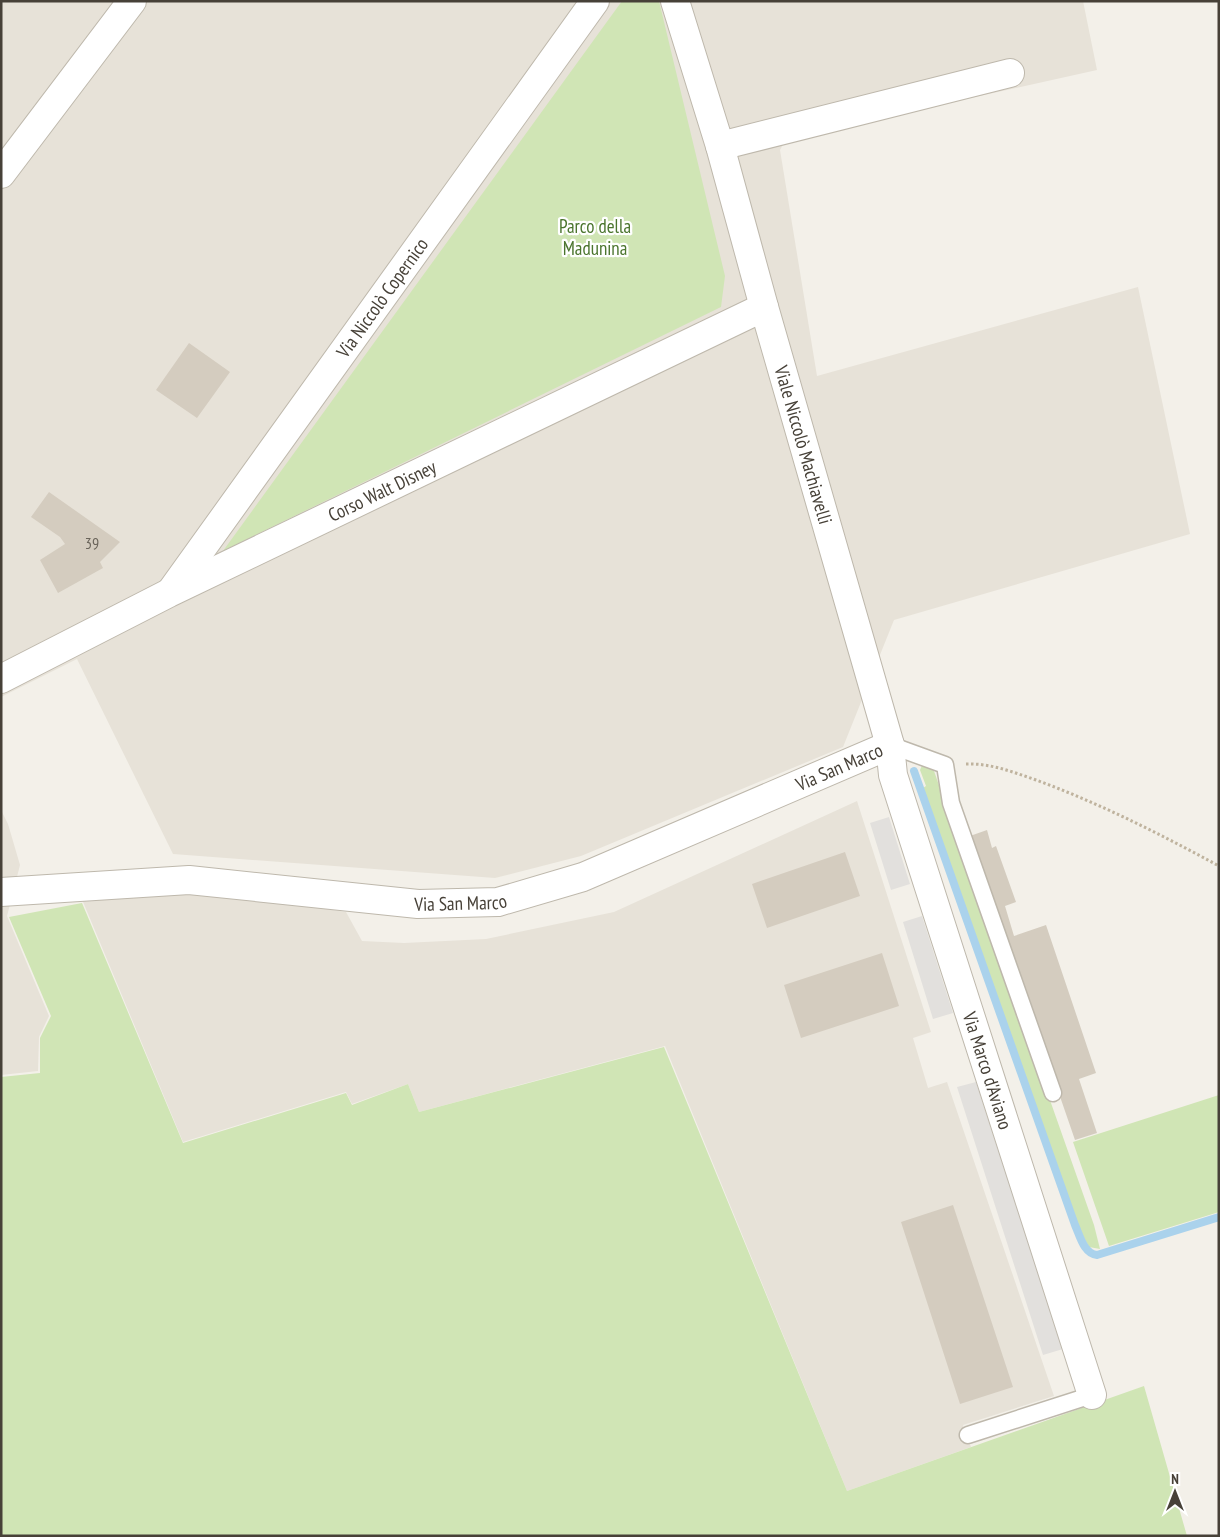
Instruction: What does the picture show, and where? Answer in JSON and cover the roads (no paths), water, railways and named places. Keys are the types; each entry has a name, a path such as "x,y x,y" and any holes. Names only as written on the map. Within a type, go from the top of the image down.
{"street":[{"path":"1,174 132,1"},
{"name":"Via Niccolò Copernico","path":"169,593 595,1"},
{"name":"Viale Niccolò Machiavelli","path":"675,1 720,146 764,307 890,745"},
{"path":"720,146 1010,73"},
{"name":"Corso Walt Disney","path":"1,679 169,593 764,307"},
{"name":"Via San Marco","path":"1,892 189,880 418,904 498,902 583,877 890,745"},
{"name":"Via Marco d'Aviano","path":"890,745 894,774 1092,1394"}],"lane":[{"path":"890,745 946,765 951,803 1054,1093"},
{"path":"968,1435 1092,1394"}],"waterway":[{"path":"914,771 1075,1225 1086,1248 1097,1255 1219,1217"}],"park label":[{"name":"Parco della Madunina","path":"595,237"}]}
